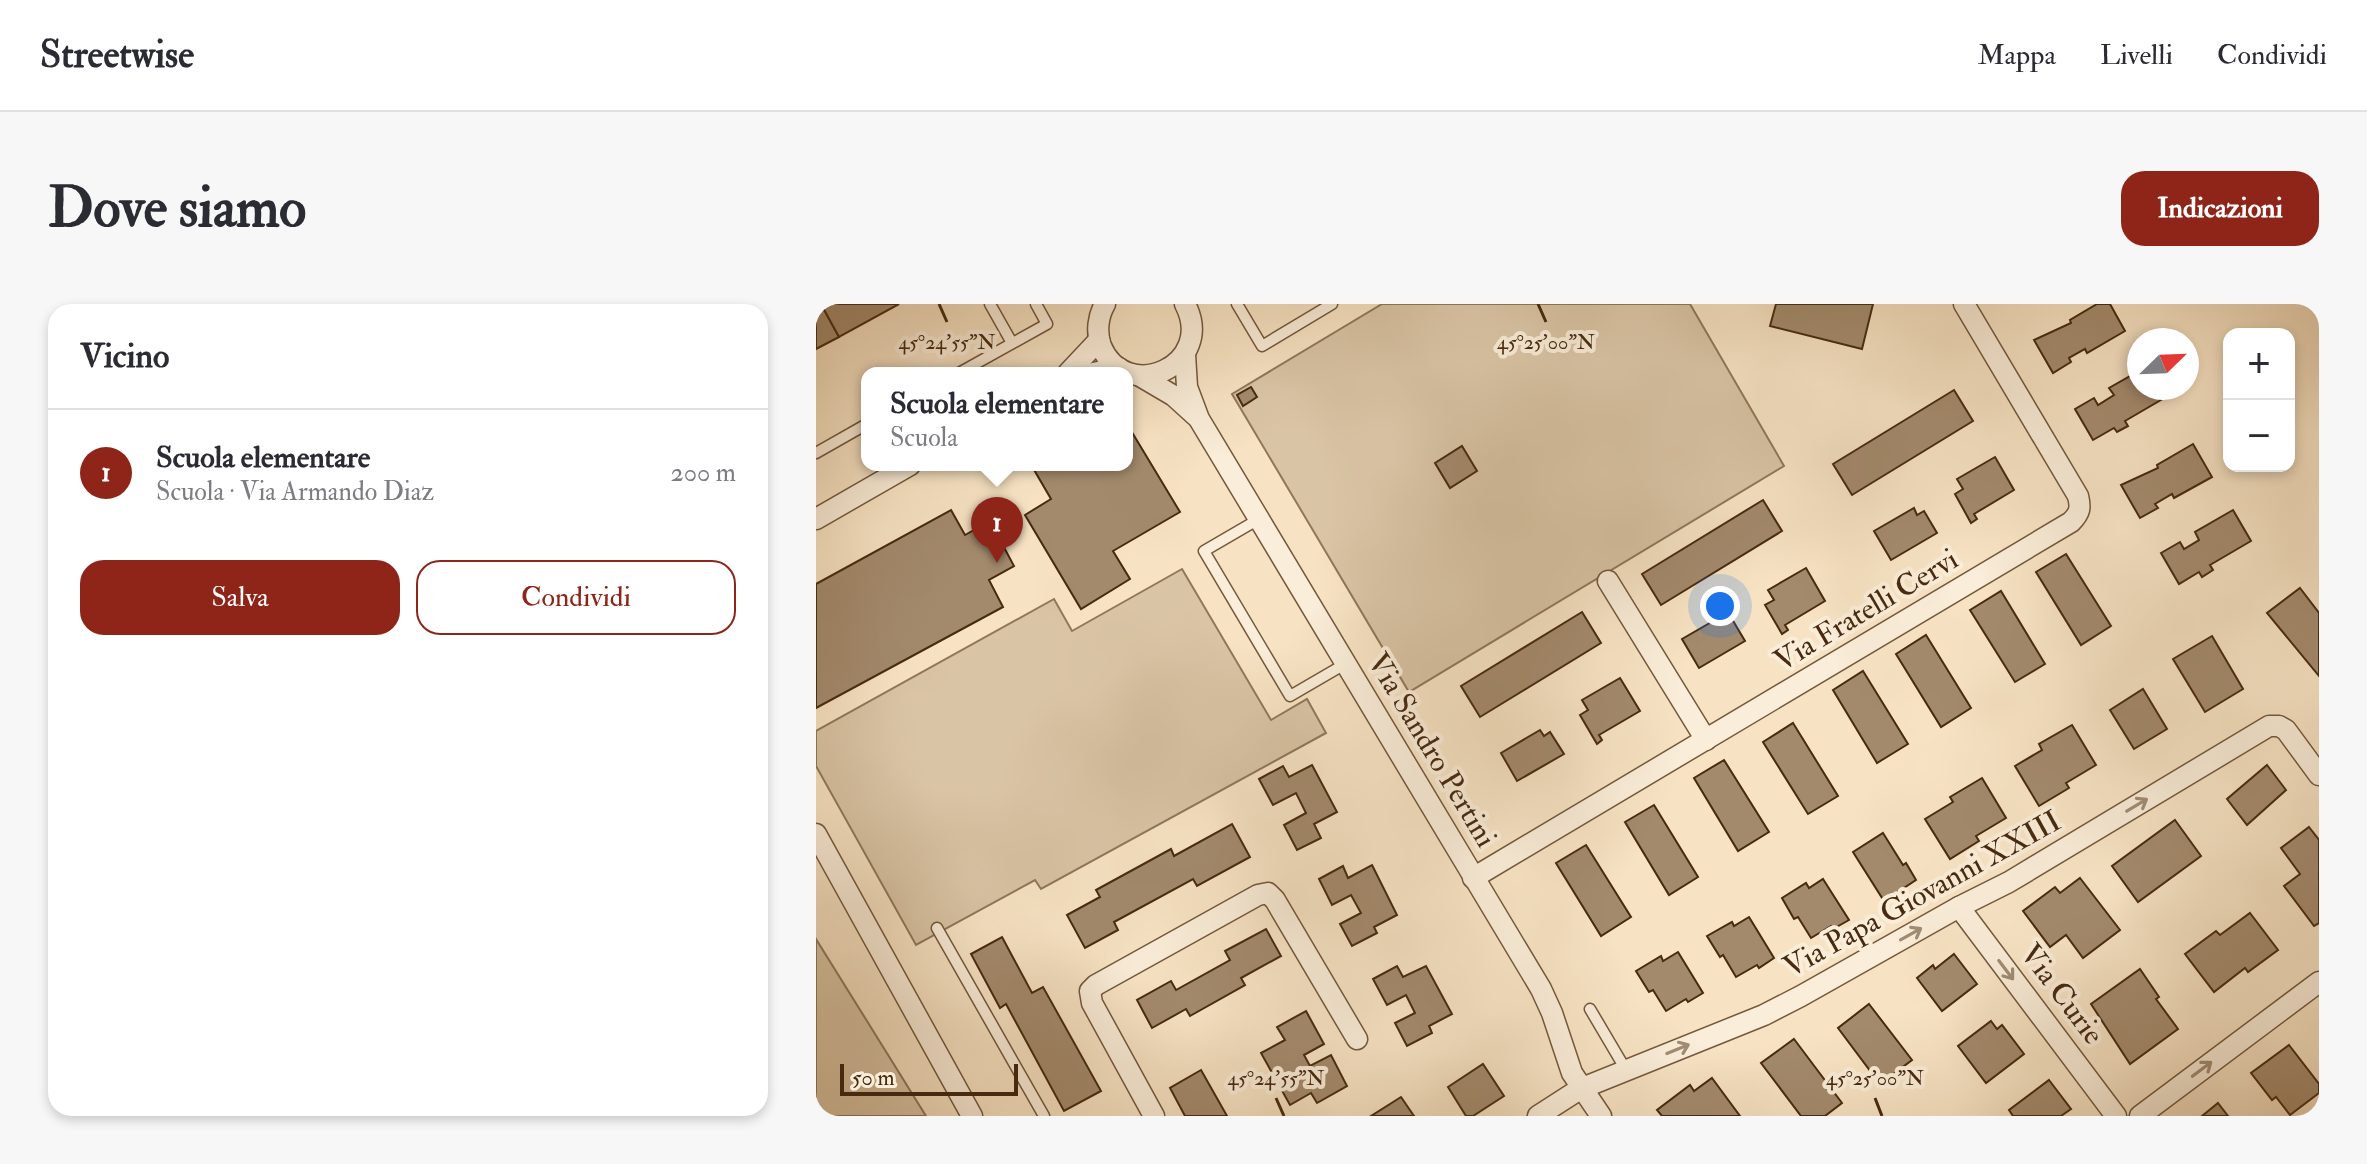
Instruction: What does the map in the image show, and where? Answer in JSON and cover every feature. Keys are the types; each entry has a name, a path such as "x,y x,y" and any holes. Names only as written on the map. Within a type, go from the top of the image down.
{"street":[{"path":"1105,304 1098,323 1099,340 1110,360 1118,367"},
{"name":"Via Sandro Pertini","path":"1185,304 1192,327 1185,354 1187,387 1199,419 1541,989 1572,1073 1601,1116"},
{"name":"Via Fratelli Cervi","path":"1473,878 2079,515 2081,506 2078,496 1964,304"},
{"path":"1074,367 1099,340"},
{"path":"1140,376 1165,371 1185,354"},
{"name":"Via Sandro Pertini","path":"1133,373 1174,396 1199,419"},
{"path":"816,519 887,471"},
{"path":"1608,581 1706,740"},
{"name":"Via Papa Giovanni XXIII","path":"1538,1116 1580,1089 1776,1009 2009,882 2269,726 2286,730 2319,775"},
{"path":"816,834 972,1116"},
{"path":"1145,1113 1092,1003 1090,991 1258,895 1268,893 1275,900 1357,1039"},
{"name":"Via Curie","path":"1959,907 2116,1116"},
{"path":"2140,1116 2319,982"}],"lane":[{"path":"990,304 1012,343"},
{"path":"970,367 1047,324 1036,304"},
{"path":"1237,304 1262,346 1332,304"},
{"path":"816,453 861,430"},
{"path":"1259,519 1204,551 1290,696 1345,664"},
{"path":"937,928 1044,1116"},
{"path":"1590,1009 1626,1070"}],"shaded area":[{"path":"1382,304 1690,304 1784,466 1409,692 1232,394"},
{"path":"1182,569 1271,720 1307,699 1326,733 1041,889 1035,880 916,945 816,766 816,731 1054,599 1072,631"},
{"path":"816,939 926,1116 816,1116"}],"building":[{"path":"816,304 821,304 839,337 816,349"},
{"path":"821,304 899,304 839,337"},
{"path":"1776,304 1873,304 1862,349 1770,326"},
{"path":"2097,304 2110,304 2125,331 2087,353 2085,349 2069,358 2071,362 2053,373 2034,340 2071,323 2070,320"},
{"path":"2127,378 2127,400 2161,400 2125,421 2128,426 2117,432 2114,428 2093,440 2075,409 2094,398 2098,405 2114,395 2109,388"},
{"path":"1251,387 1257,397 1243,406 1237,395"},
{"path":"1954,390 1973,421 1852,495 1833,464"},
{"path":"1133,434 1180,512 1113,551 1130,579 1081,609 1025,515 1051,499 1035,471 1133,471"},
{"path":"2193,444 2212,477 2174,498 2172,494 2155,504 2158,508 2140,518 2121,485 2158,468 2157,465"},
{"path":"1462,446 1477,471 1450,488 1435,463"},
{"path":"1995,457 2014,490 1974,514 1977,519 1971,523 1955,494 1963,489 1957,479"},
{"path":"1763,500 1782,531 1661,605 1642,574"},
{"path":"1914,508 1917,515 1924,511 1937,533 1891,560 1874,531"},
{"path":"951,510 965,535 990,521 1014,566 989,580 1003,607 816,708 816,584"},
{"path":"2233,510 2251,541 2210,565 2213,570 2202,577 2199,572 2179,584 2161,553 2180,542 2184,549 2199,540 2195,532"},
{"path":"2066,554 2111,626 2081,645 2036,572"},
{"path":"1806,568 1825,601 1785,625 1788,630 1782,634 1765,605 1774,600 1768,590"},
{"path":"2300,588 2319,613 2319,676 2267,613"},
{"path":"2001,591 2045,664 2015,682 1970,610"},
{"path":"1582,612 1601,643 1480,717 1461,686"},
{"path":"1722,616 1725,623 1732,619 1745,641 1699,668 1682,639"},
{"path":"1926,635 1971,708 1941,727 1896,654"},
{"path":"2212,636 2243,689 2205,712 2173,659"},
{"path":"1863,671 1908,744 1877,763 1833,690"},
{"path":"1620,678 1640,711 1599,735 1602,740 1597,744 1580,715 1588,710 1582,700"},
{"path":"2143,689 2167,729 2134,749 2110,710"},
{"path":"1793,723 1838,796 1808,814 1763,742"},
{"path":"2072,725 2096,765 2066,783 2069,788 2039,806 2015,766 2042,750 2039,744"},
{"path":"1540,730 1544,736 1550,732 1564,754 1517,781 1501,753"},
{"path":"1724,760 1769,832 1738,851 1694,778"},
{"path":"1312,765 1337,812 1314,824 1321,838 1297,850 1284,825 1306,813 1296,793 1273,805 1259,779 1283,766 1289,777"},
{"path":"2267,765 2286,790 2247,825 2227,799"},
{"path":"1982,778 2006,818 1976,836 1979,841 1950,859 1925,819 1953,802 1950,797"},
{"path":"1654,805 1698,877 1669,895 1625,822"},
{"path":"2175,820 2201,856 2138,902 2112,866"},
{"path":"1232,824 1250,857 1197,886 1193,879 1114,922 1118,930 1085,948 1067,915 1100,897 1096,890 1171,849 1174,856"},
{"path":"2309,827 2319,840 2319,923 2314,926 2284,886 2300,874 2281,848"},
{"path":"1883,833 1916,880 1884,901 1853,852"},
{"path":"1586,845 1631,917 1601,936 1556,863"},
{"path":"1372,865 1397,915 1374,927 1377,933 1352,946 1340,924 1361,913 1351,895 1332,905 1319,879 1343,866 1348,878"},
{"path":"2080,878 2120,930 2083,958 2066,935 2050,947 2023,911 2055,887 2060,893"},
{"path":"1823,879 1849,920 1811,938 1798,917 1794,919 1782,898 1806,883 1809,888"},
{"path":"2250,913 2278,950 2248,972 2245,968 2214,992 2185,954 2216,931 2220,935"},
{"path":"1749,917 1774,958 1736,977 1707,936 1732,922 1734,926"},
{"path":"1266,929 1281,956 1241,978 1245,985 1190,1016 1186,1009 1152,1028 1137,1000 1171,981 1176,990 1230,960 1225,951"},
{"path":"1002,937 1032,993 1043,987 1101,1091 1064,1111 1006,1004 1000,1008 971,954"},
{"path":"1678,952 1703,993 1666,1011 1636,971 1661,956 1663,961"},
{"path":"1954,954 1977,984 1942,1011 1917,978"},
{"path":"1397,966 1403,977 1426,966 1452,1014 1429,1026 1432,1033 1407,1046 1395,1023 1415,1013 1406,995 1387,1005 1373,979"},
{"path":"2140,969 2159,997 2156,999 2178,1029 2130,1064 2091,1004"},
{"path":"1869,1004 1912,1060 1880,1084 1838,1028"},
{"path":"1306,1011 1324,1044 1304,1055 1310,1066 1331,1055 1347,1086 1317,1103 1311,1093 1290,1105 1261,1053 1285,1040 1277,1027"},
{"path":"1991,1021 1997,1029 2002,1025 2024,1054 1986,1083 1958,1046"},
{"path":"1794,1039 1842,1103 1825,1116 1801,1116 1761,1063"},
{"path":"2289,1045 2319,1084 2319,1093 2290,1115 2276,1097 2272,1100 2251,1073"},
{"path":"1483,1064 1504,1096 1473,1116 1466,1116 1448,1087"},
{"path":"1201,1070 1227,1116 1185,1116 1170,1088"},
{"path":"1712,1078 1740,1116 1662,1116 1657,1110 1690,1085 1694,1091"},
{"path":"2049,1080 2071,1109 2061,1116 2013,1116 2009,1110"},
{"path":"1401,1097 1414,1116 1371,1116"},
{"path":"2218,1103 2228,1116 2202,1116"}],"place":[{"name":"Scuola elementare","path":"997,563"}]}
